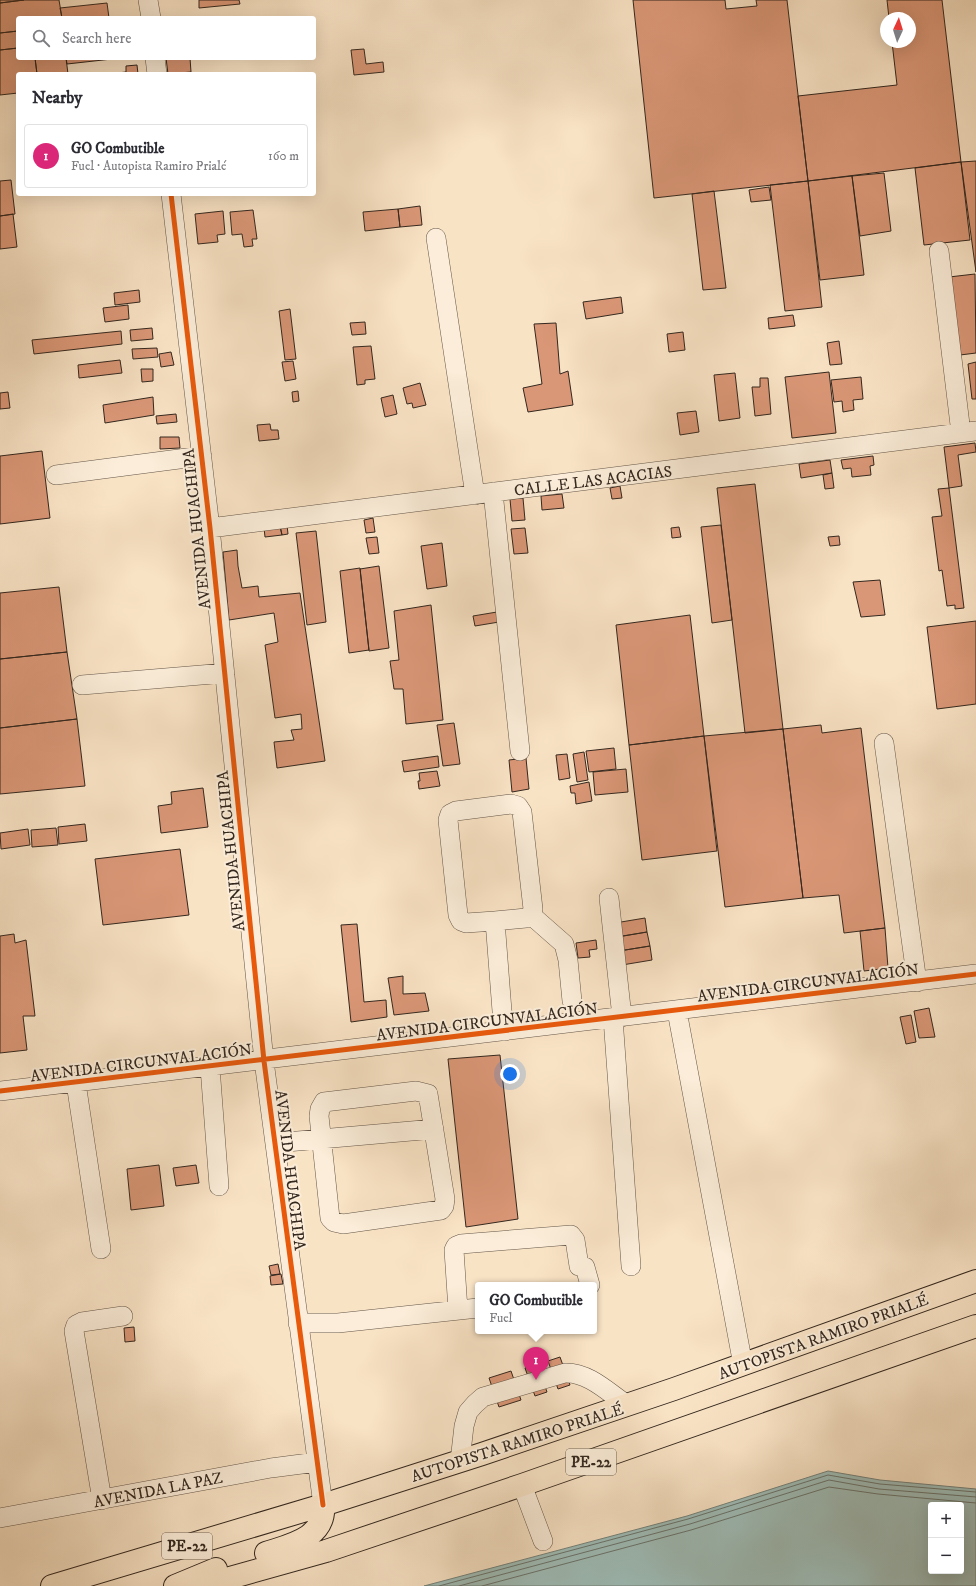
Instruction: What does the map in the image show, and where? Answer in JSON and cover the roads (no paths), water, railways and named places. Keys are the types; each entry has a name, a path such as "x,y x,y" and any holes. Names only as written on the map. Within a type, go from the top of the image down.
{"highway":[{"name":"AUTOPISTA RAMIRO PRIALÉ","path":"52,1586 323,1505 460,1461 743,1365 976,1281"},
{"name":"PE-22","path":"201,1586 326,1551 522,1486 976,1326"},
{"path":"175,1586 210,1570 306,1538 321,1524 323,1505"}],"street":[{"path":"148,0 150,16"},
{"path":"155,60 157,72"},
{"name":"AVENIDA HUACHIPA","path":"171,196 210,528 264,1061 323,1505"},
{"path":"436,238 484,494 520,751"},
{"path":"939,251 968,432"},
{"name":"CALLE LAS ACACIAS","path":"210,528 968,432"},
{"path":"56,474 202,456"},
{"path":"82,685 225,673"},
{"path":"884,743 917,982"},
{"path":"511,804 518,806 522,812 533,909 531,915 526,918 495,921 466,923 461,920 458,915 448,820 450,814 456,811 511,804"},
{"path":"609,898 631,1266"},
{"path":"531,915 564,944 568,960 572,1001"},
{"path":"495,921 502,1012 506,1031"},
{"name":"AVENIDA CIRCUNVALACIÓN","path":"0,1091 264,1061 976,974"},
{"path":"677,1011 743,1365"},
{"path":"210,1067 220,1186"},
{"path":"76,1083 101,1249"},
{"path":"416,1090 428,1094 445,1199 444,1206 441,1210 343,1224 334,1222 330,1218 322,1138 319,1116 320,1109 324,1102 416,1090"},
{"path":"275,1143 434,1129"},
{"path":"458,1310 454,1250 456,1246 461,1244 571,1235 575,1240 579,1266 585,1267 588,1272 590,1282"},
{"path":"298,1324 338,1323 475,1308"},
{"path":"102,1500 74,1331 76,1325 82,1322 123,1316"},
{"path":"460,1461 464,1426 468,1412 484,1397 565,1373 576,1372 594,1382 627,1405"},
{"name":"AVENIDA LA PAZ","path":"0,1518 271,1468 317,1462"},
{"path":"522,1486 543,1541"}],"water":[{"path":"828,1471 880,1480 976,1489 976,1586 424,1586 687,1516"}],"place":[{"name":"GO Combutible","path":"536,1380"}]}
